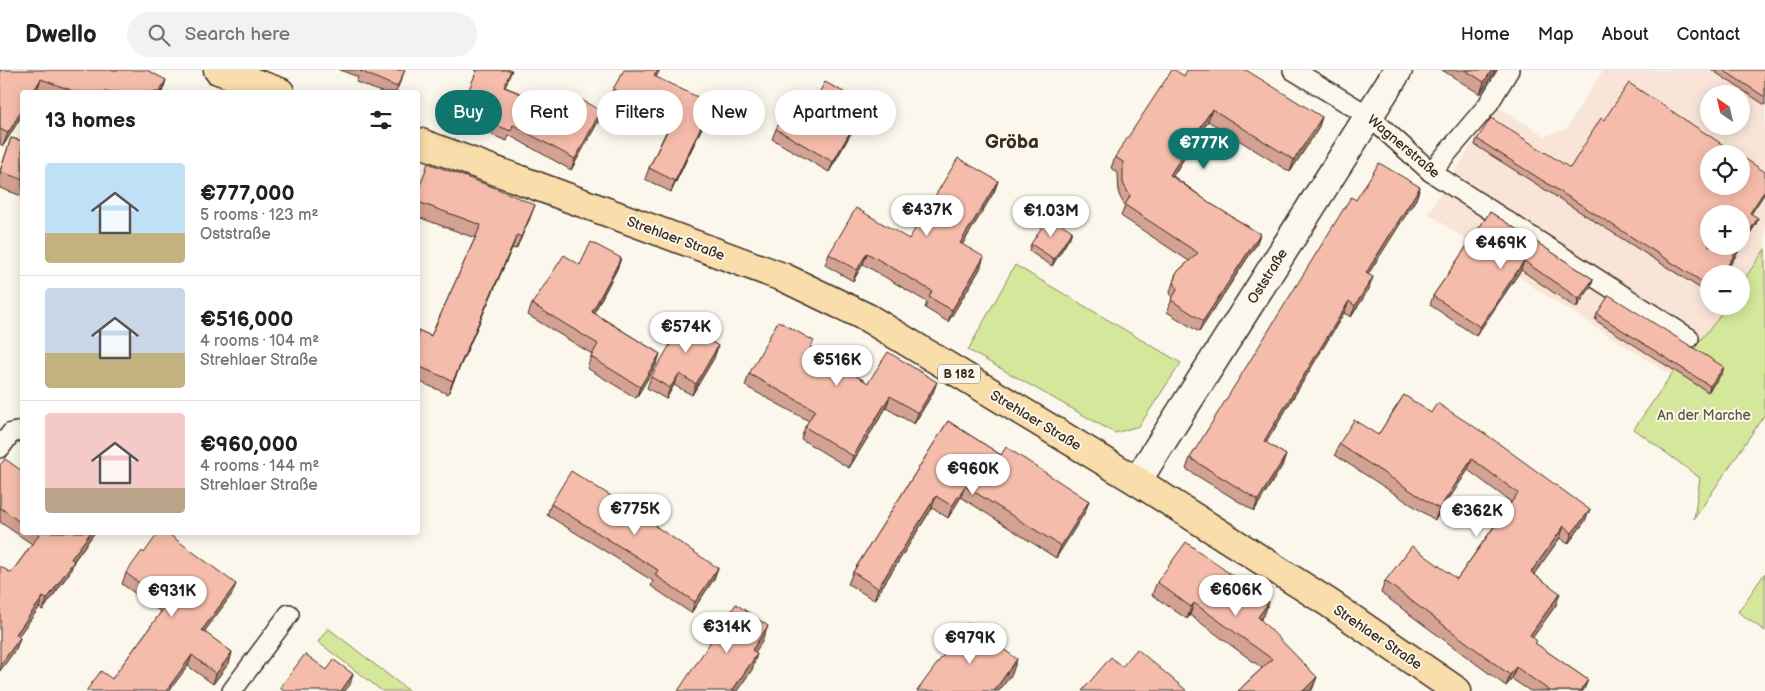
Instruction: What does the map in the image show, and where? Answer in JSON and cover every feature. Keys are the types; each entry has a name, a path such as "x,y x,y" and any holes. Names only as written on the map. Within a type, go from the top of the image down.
{"main road":[{"path":"218,70 274,90"},
{"name":"Strehlaer Straße","path":"420,143 785,278 868,318 1137,481 1329,603 1457,691"}],"street":[{"name":"Oststraße","path":"1137,481 1398,70"}],"lane":[{"name":"Wagnerstraße","path":"1293,70 1370,116 1431,172 1689,338"},
{"path":"1431,172 1487,106 1509,70"},
{"path":"0,448 11,433 20,431"},
{"path":"232,691 289,614"}],"shaded area":[{"path":"1603,70 1765,70 1765,249 1750,271 1750,265 1700,265 1700,315 1720,315 1671,375 1539,291 1428,213 1497,106 1545,136 1566,129"}],"green space":[{"name":"An der Marche","path":"1765,249 1765,414 1694,519 1700,478 1634,429 1671,375 1720,315 1750,315 1750,271"},
{"path":"1015,265 1181,363 1139,426 1115,433 968,350"},
{"path":"1765,573 1765,631 1738,612"},
{"path":"328,628 409,691 382,691 318,642"}],"building":[{"path":"0,70 147,70 166,80 160,90 71,90 41,79 34,90 20,90 20,113 8,133 0,129"},
{"path":"361,70 405,70 397,87"},
{"path":"477,70 511,70 504,87 512,90 511,131 502,127 502,90 469,90"},
{"path":"624,70 658,70 654,76 683,90 615,90 613,89"},
{"path":"1172,70 1184,76 1187,70 1246,70 1322,117 1294,160 1212,109 1170,175 1213,205 1260,234 1203,321 1171,300 1177,290 1174,281 1176,273 1198,253 1125,205 1130,196 1123,183 1123,162 1115,157"},
{"path":"1465,70 1492,70 1484,82"},
{"path":"1723,70 1765,70 1765,97 1750,87 1750,85 1746,85"},
{"path":"825,82 840,90 821,90"},
{"path":"1629,83 1700,130 1700,135 1708,135 1723,145 1700,145 1700,195 1750,195 1750,162 1765,172 1765,190 1750,213 1750,205 1700,205 1700,255 1734,255 1728,265 1700,265 1700,280 1477,139 1491,118 1570,168 1601,118 1604,120"},
{"path":"683,90 693,95 693,135 697,135 675,181 649,168 665,135 683,135"},
{"path":"587,103 597,109 597,118 575,159 531,135 587,135"},
{"path":"786,135 848,135 833,162"},
{"path":"11,138 20,140 20,178 0,172"},
{"path":"958,158 998,181 960,243 984,257 952,310 929,297 932,291 867,253 857,270 829,254 856,208 909,239"},
{"path":"428,163 535,205 521,237 517,235 453,381 420,367 420,331 431,336 481,225 420,203 420,186"},
{"path":"1379,163 1420,187 1366,273 1373,277 1355,306 1349,301 1264,441 1286,455 1258,500 1190,458 1351,197 1356,200"},
{"path":"1490,212 1593,279 1579,299 1524,261 1480,327 1433,296"},
{"path":"1750,213 1758,218 1750,230"},
{"path":"1049,216 1072,231 1054,259 1031,244"},
{"path":"591,242 621,258 592,312 660,354 640,387 591,357 598,344 532,304 564,255 580,265"},
{"path":"1609,295 1724,367 1710,386 1597,314"},
{"path":"688,314 708,326 702,336 718,346 696,384 679,374 670,388 651,377"},
{"path":"778,321 814,341 810,348 868,383 888,352 937,382 918,413 890,396 853,456 805,427 815,410 749,374"},
{"path":"1404,395 1431,413 1437,403 1487,435 1590,510 1572,533 1564,526 1531,572 1560,593 1530,635 1537,641 1535,643 1588,680 1580,691 1550,691 1516,667 1510,675 1385,581 1412,546 1457,579 1518,493 1472,459 1439,509 1339,444 1354,420 1378,435"},
{"path":"948,421 1001,455 1006,447 1089,501 1061,546 965,486 952,506 936,496 878,588 853,572"},
{"path":"5,459 20,470 20,522 0,509 0,465"},
{"path":"571,471 656,524 655,526 718,568 695,602 655,575 658,570 551,504"},
{"path":"39,535 89,535 71,559 74,561 47,599 43,597 16,634 20,638 0,665 0,566 11,573"},
{"path":"157,535 170,535 236,584 202,630 232,652 216,674 192,655 166,691 86,691 101,671 112,679 167,604 126,573 142,551 144,553"},
{"path":"1186,542 1269,602 1258,617 1317,677 1303,691 1238,691 1272,659 1194,603 1191,607 1157,582"},
{"path":"736,604 768,626 752,650 757,654 732,691 678,691"},
{"path":"967,623 1017,659 994,691 917,691"},
{"path":"1137,649 1187,691 1082,691 1111,657 1122,667"},
{"path":"305,654 327,670 334,660 353,674 341,691 284,691 280,688"}],"district":[{"name":"Gröba","path":"1012,141"}]}
